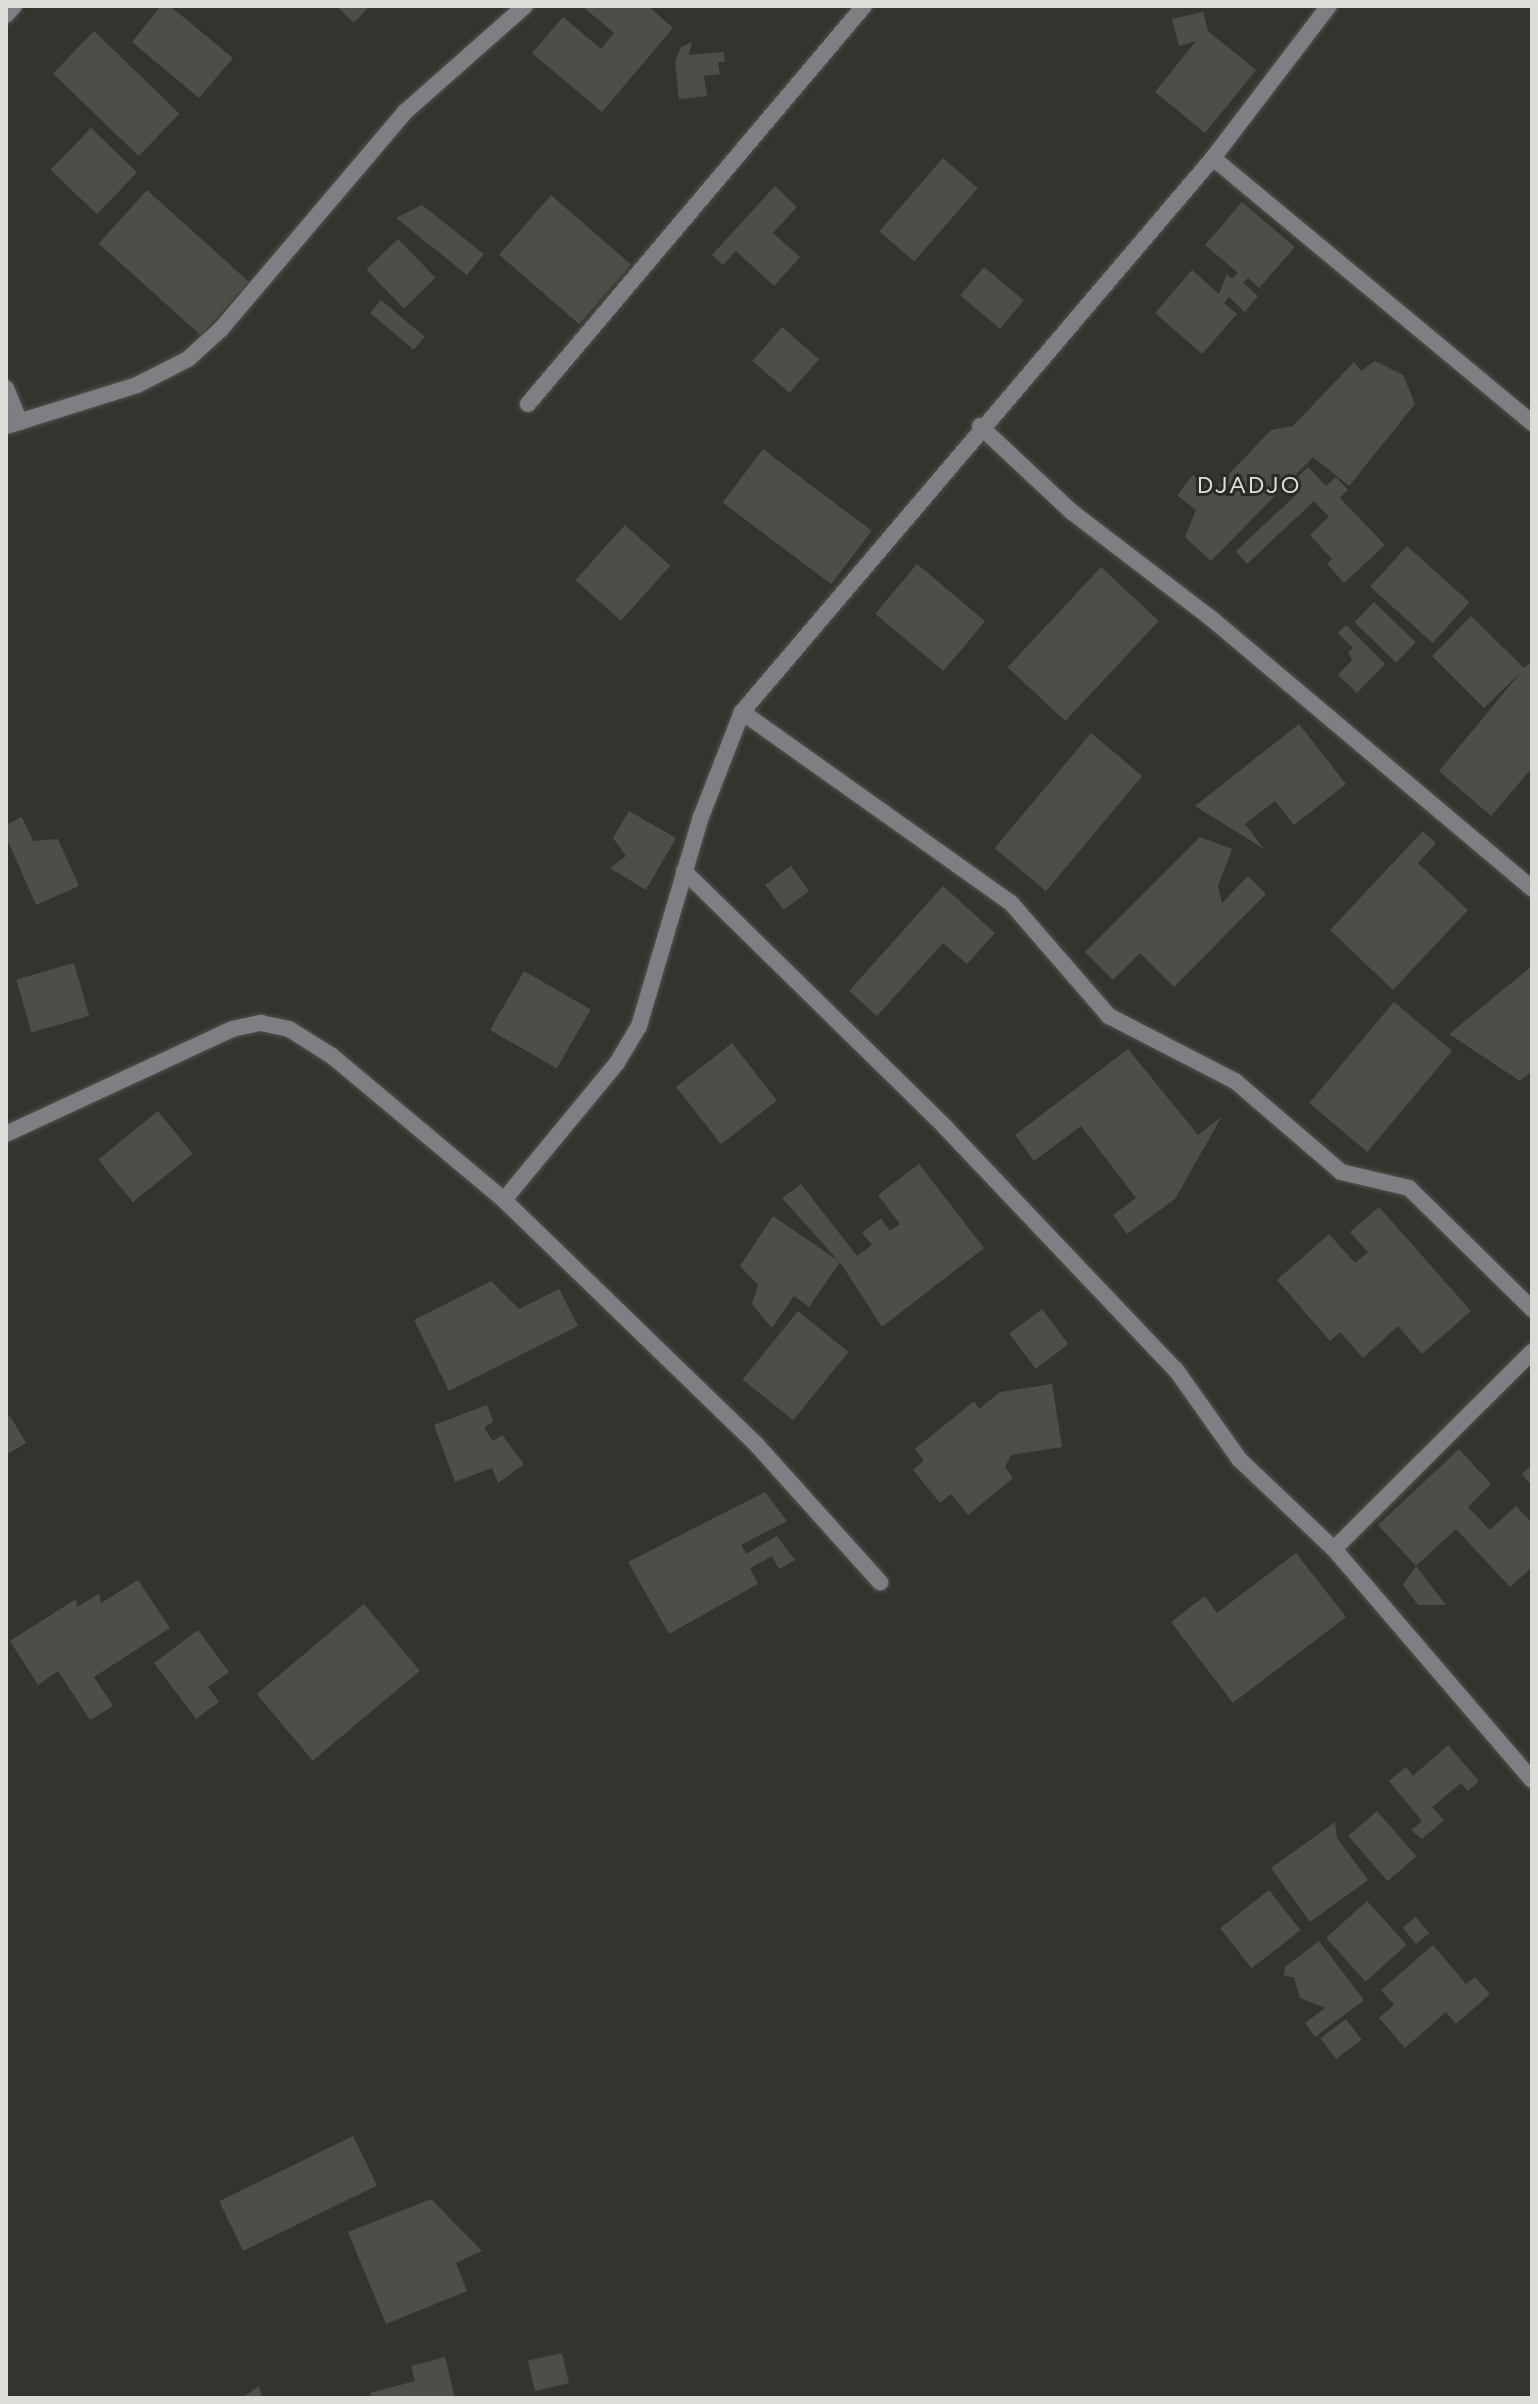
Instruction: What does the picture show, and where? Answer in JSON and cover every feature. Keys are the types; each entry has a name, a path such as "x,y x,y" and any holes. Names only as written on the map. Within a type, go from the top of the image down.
{"street":[{"path":"6,15 14,6"},
{"path":"6,388 13,424 137,385 188,359 221,329 405,112 525,6"},
{"path":"528,404 864,6"},
{"path":"504,1200 617,1063 639,1026 684,871 742,712 980,426 1213,158 1329,6"},
{"path":"1213,158 1532,423"},
{"path":"980,426 1072,512 1212,619 1532,888"},
{"path":"742,712 1011,903 1109,1016 1235,1081 1341,1172 1409,1188 1532,1309"},
{"path":"684,871 945,1127 1176,1370 1239,1459 1334,1549 1532,1780"},
{"path":"6,1134 232,1029 261,1023 289,1029 332,1056 504,1200 756,1444 880,1582"},
{"path":"1334,1549 1532,1352"}],"building":[{"path":"161,6 170,6 233,58 199,98 132,42"},
{"path":"336,6 370,6 354,23"},
{"path":"582,6 648,6 673,28 602,112 532,53 563,17 601,49 614,33"},
{"path":"1203,12 1208,31 1256,70 1205,133 1155,92 1196,41 1179,46 1172,19"},
{"path":"94,31 180,114 139,156 53,73"},
{"path":"692,42 689,55 724,52 725,62 718,62 720,74 704,76 707,96 679,99 675,62 681,47"},
{"path":"91,128 137,172 97,214 51,170"},
{"path":"943,158 978,188 914,261 879,231"},
{"path":"775,186 797,207 773,233 800,257 774,286 736,251 723,265 712,255"},
{"path":"147,190 249,282 201,335 99,244"},
{"path":"551,195 631,265 579,324 499,255"},
{"path":"1242,202 1295,247 1259,288 1248,278 1243,283 1258,296 1245,312 1229,297 1224,303 1237,314 1202,354 1155,313 1192,270 1219,294 1227,274 1232,279 1238,273 1205,245"},
{"path":"422,205 484,254 467,275 396,218"},
{"path":"398,239 436,278 404,308 366,270"},
{"path":"984,267 1024,300 1000,329 960,295"},
{"path":"381,300 425,337 414,350 370,313"},
{"path":"782,327 819,359 789,393 752,361"},
{"path":"1375,361 1403,375 1415,404 1349,486 1313,457 1211,561 1185,537 1196,510 1177,495 1193,475 1213,491 1271,430 1293,426 1354,362 1361,371"},
{"path":"763,449 872,531 831,584 723,503"},
{"path":"1308,467 1326,486 1336,477 1348,490 1340,498 1385,545 1344,583 1327,564 1332,559 1310,535 1329,517 1314,501 1247,564 1236,551 1297,494 1287,488"},
{"path":"625,525 670,566 621,621 575,580"},
{"path":"1407,546 1469,602 1433,643 1370,587"},
{"path":"917,564 985,621 943,671 875,614"},
{"path":"1101,567 1159,621 1065,721 1008,667"},
{"path":"1374,602 1416,642 1396,662 1355,622"},
{"path":"1471,616 1524,668 1532,661 1532,768 1491,816 1439,771 1521,672 1484,708 1432,656"},
{"path":"1346,625 1385,664 1357,693 1338,675 1352,660 1348,652 1353,648 1338,633"},
{"path":"1299,724 1346,784 1294,825 1275,801 1245,824 1264,849 1195,806"},
{"path":"1091,733 1142,776 1046,891 995,848"},
{"path":"629,811 676,838 646,890 610,868 626,856 613,838"},
{"path":"22,817 33,841 58,839 79,886 36,905 6,837 6,825"},
{"path":"1423,831 1436,843 1418,863 1468,910 1393,990 1330,930"},
{"path":"1200,837 1232,849 1218,886 1222,903 1248,876 1266,894 1174,987 1140,953 1113,980 1085,952"},
{"path":"791,866 809,891 783,910 765,885"},
{"path":"943,886 995,933 967,964 943,943 877,1016 849,991"},
{"path":"74,963 89,1016 31,1032 16,980"},
{"path":"1532,966 1532,1071 1520,1081 1449,1034"},
{"path":"524,971 591,1009 557,1068 490,1030"},
{"path":"1394,1002 1452,1051 1367,1152 1309,1103"},
{"path":"732,1043 777,1101 721,1144 676,1087"},
{"path":"1128,1049 1198,1135 1222,1116 1175,1199 1127,1234 1113,1215 1136,1198 1081,1126 1034,1161 1015,1135"},
{"path":"158,1111 193,1154 133,1202 98,1159"},
{"path":"919,1164 984,1248 882,1327 842,1265 782,1198 801,1184 857,1256 872,1245 862,1233 881,1218 890,1231 900,1224 878,1195"},
{"path":"1379,1207 1471,1311 1422,1354 1398,1326 1363,1358 1340,1332 1330,1341 1277,1280 1329,1234 1355,1263 1368,1252 1350,1232"},
{"path":"773,1216 840,1262 809,1307 794,1296 772,1328 752,1304 758,1285 740,1266"},
{"path":"491,1281 519,1309 559,1289 578,1326 449,1391 414,1320"},
{"path":"1042,1309 1068,1344 1036,1369 1009,1334"},
{"path":"798,1311 849,1352 793,1420 743,1379"},
{"path":"1052,1384 1062,1447 1011,1455 1005,1467 1013,1478 968,1515 951,1494 940,1503 913,1470 924,1461 915,1449 974,1401 979,1409 1000,1392"},
{"path":"487,1405 493,1421 484,1428 493,1441 502,1435 524,1464 498,1483 492,1468 455,1482 434,1425"},
{"path":"10,1416 26,1443 6,1455 6,1418"},
{"path":"1459,1449 1491,1484 1468,1507 1490,1530 1516,1506 1532,1523 1532,1567 1510,1587 1456,1529 1416,1566 1378,1525"},
{"path":"1532,1465 1532,1486 1522,1474"},
{"path":"765,1492 787,1521 741,1545 746,1554 777,1536 795,1560 779,1569 772,1556 750,1568 758,1584 669,1634 628,1562"},
{"path":"1296,1553 1346,1617 1233,1703 1171,1622 1205,1596 1217,1613"},
{"path":"1416,1566 1446,1605 1418,1605 1403,1585"},
{"path":"138,1580 170,1628 94,1677 113,1706 90,1720 58,1671 38,1685 10,1641 76,1599 77,1607 99,1594 101,1603"},
{"path":"364,1604 420,1671 313,1761 257,1694"},
{"path":"198,1630 229,1672 208,1687 219,1702 196,1719 154,1663"},
{"path":"1448,1745 1479,1781 1468,1791 1461,1783 1432,1807 1444,1820 1422,1839 1411,1830 1422,1821 1389,1781 1406,1767 1413,1776"},
{"path":"1377,1811 1416,1856 1388,1881 1348,1836"},
{"path":"1335,1822 1337,1838 1368,1880 1310,1922 1271,1868"},
{"path":"1269,1890 1300,1930 1252,1968 1220,1928"},
{"path":"1367,1901 1406,1945 1366,1982 1326,1938"},
{"path":"1416,1917 1429,1933 1416,1944 1403,1928"},
{"path":"1319,1941 1364,2000 1315,2037 1305,2023 1325,2008 1300,1998 1294,1977 1284,1976 1285,1967"},
{"path":"1433,1945 1466,1984 1475,1977 1490,1994 1456,2024 1446,2012 1405,2048 1379,2018 1394,2005 1381,1990"},
{"path":"1346,2019 1362,2040 1336,2059 1320,2038"},
{"path":"353,2136 377,2185 243,2251 219,2201"},
{"path":"431,2199 482,2251 456,2263 467,2291 386,2324 348,2232"},
{"path":"562,2353 569,2383 535,2391 528,2361"},
{"path":"445,2357 455,2398 371,2398 370,2393 415,2381 411,2366"},
{"path":"259,2386 262,2398 242,2398"}],"district":[{"name":"DJADJO","path":"1249,485"}]}
